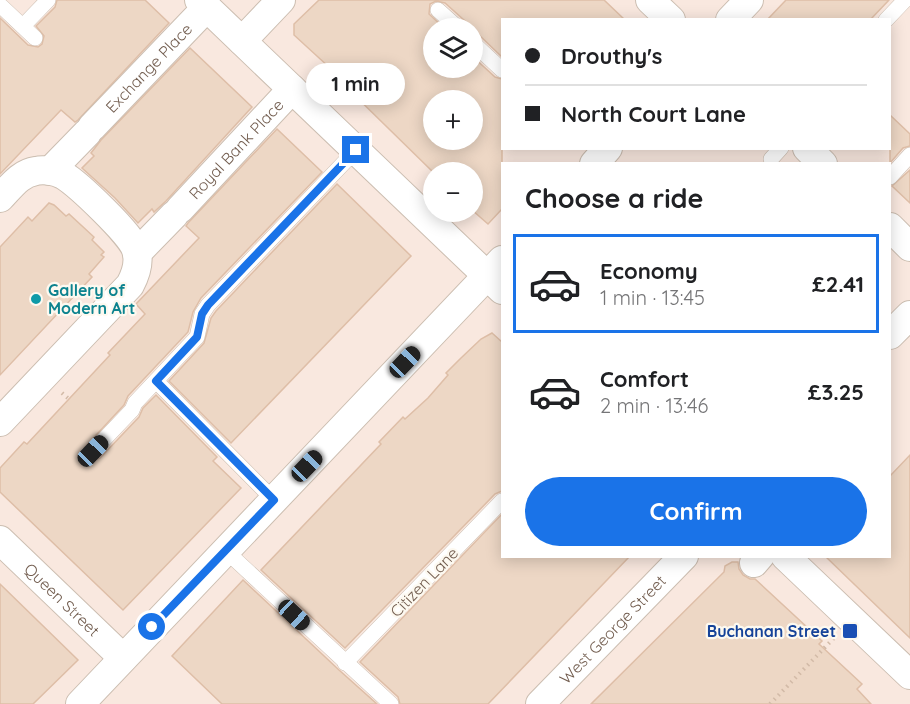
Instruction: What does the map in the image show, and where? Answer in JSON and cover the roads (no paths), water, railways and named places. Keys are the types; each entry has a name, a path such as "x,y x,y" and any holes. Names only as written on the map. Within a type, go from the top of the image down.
{"street":[{"path":"242,41 281,0"},
{"path":"650,0 669,18"},
{"path":"732,18 749,0"},
{"path":"80,704 274,500 497,275 356,150 203,4"},
{"name":"Exchange Place","path":"50,171 203,4"},
{"name":"Royal Bank Place","path":"137,253 292,89"},
{"path":"809,150 821,162"},
{"path":"0,198 23,176 34,171 61,174 75,184 131,239 137,253 136,272 130,285 0,423"},
{"path":"891,228 910,246"},
{"path":"891,334 910,315"},
{"name":"Queen Street","path":"0,540 123,658"},
{"name":"West George Street","path":"550,700 682,558"},
{"path":"787,558 910,675"}],"lane":[{"path":"23,27 48,0"},
{"path":"888,18 904,0"},
{"path":"1,6 35,38"},
{"path":"438,10 447,18"},
{"path":"483,52 501,69"},
{"path":"93,451 197,337 202,314 208,305 356,150"},
{"path":"891,176 910,155"},
{"path":"156,381 274,500"},
{"name":"Citizen Lane","path":"345,663 501,502"},
{"path":"225,551 391,704"}],"place":[{"name":"Gallery of Modern Art","path":"36,299"},
{"name":"Buchanan Street","path":"850,631"}]}
